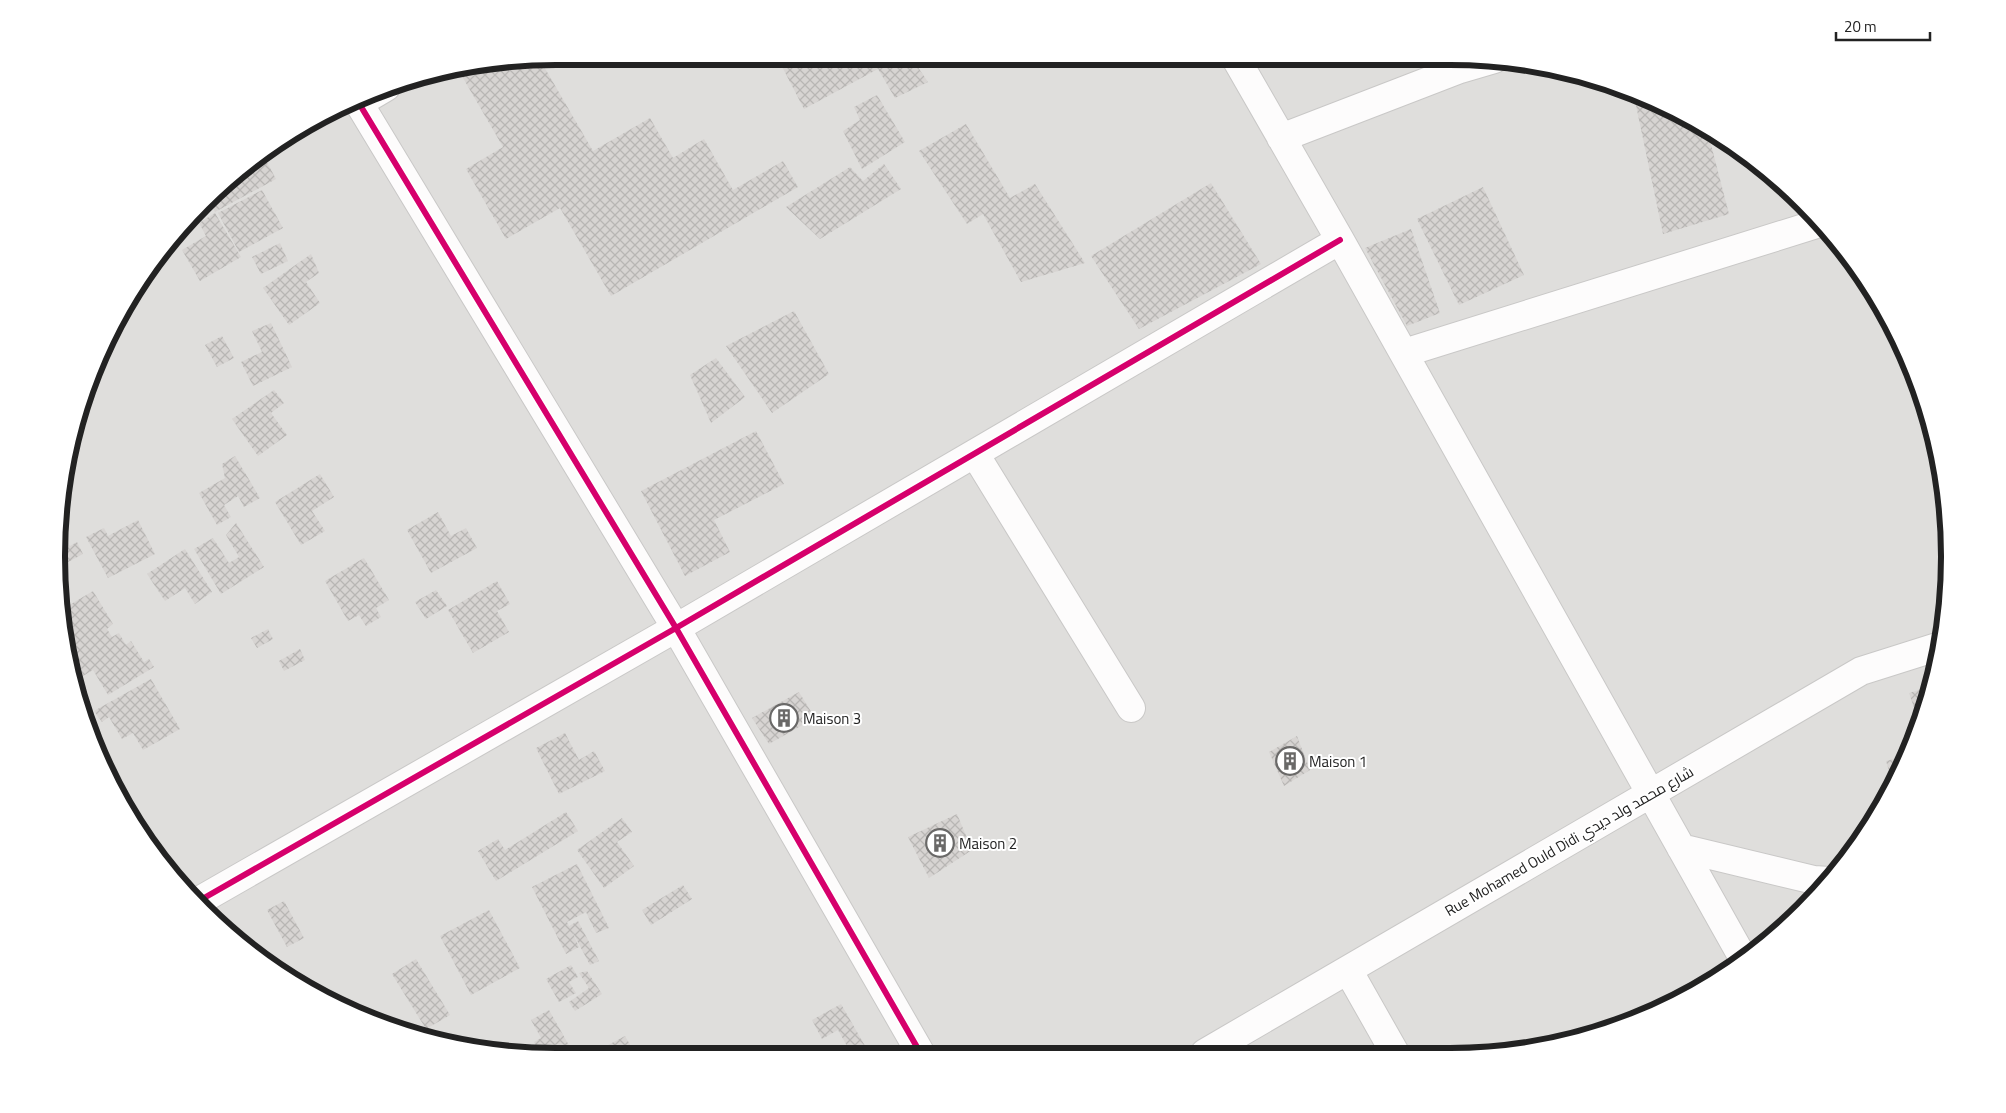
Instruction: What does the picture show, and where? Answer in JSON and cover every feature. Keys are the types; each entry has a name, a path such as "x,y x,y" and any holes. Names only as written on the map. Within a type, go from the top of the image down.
{"street":[{"path":"1240,65 1340,240 1740,953"},
{"path":"1281,138 1473,66"},
{"path":"361,106 676,628 918,1048"},
{"path":"1404,354 1813,225"},
{"path":"204,898 676,628 1340,240"},
{"path":"975,454 1131,708"},
{"name":"Rue Mohamed Ould Didi شارع محمد ولد ديدي","path":"1216,1048 1861,671 1933,648"},
{"path":"1681,848 1820,880"},
{"path":"1348,970 1392,1048"}],"shaded area":[{"path":"524,66 1482,66 1545,74 1577,82 1638,102 1667,116 1723,148 1749,167 1774,187 1819,232 1858,283 1875,311 1904,368 1915,399 1932,461 1937,492 1941,556 1940,589 1932,652 1924,684 1904,745 1890,774 1858,830 1819,881 1774,926 1723,965 1695,982 1638,1011 1577,1031 1514,1044 1450,1048 524,1047 461,1039 429,1031 368,1011 339,997 283,965 232,926 209,904 187,881 148,830 116,774 102,745 91,714 74,652 69,621 66,589 66,524 74,461 91,399 102,368 131,311 148,283 187,232 232,187 283,148 311,131 368,102 399,91 461,74"}],"building":[{"path":"543,65 593,151 650,118 673,158 704,139 733,190 783,161 798,187 611,296 560,208 506,239 466,169 503,147 461,74 492,69"},
{"path":"781,65 916,65 928,82 895,98 878,69 804,109"},
{"path":"877,95 905,142 862,169 843,131 860,120 854,107"},
{"path":"1635,101 1710,140 1729,214 1663,234"},
{"path":"966,124 1010,198 1035,184 1085,263 1021,282 983,214 967,224 919,151"},
{"path":"266,160 276,179 215,212 212,206 232,187"},
{"path":"884,164 901,189 820,239 786,207 850,167 863,181"},
{"path":"1211,183 1261,264 1139,329 1091,256"},
{"path":"1483,187 1524,275 1459,305 1417,219"},
{"path":"262,190 283,228 239,252 218,213"},
{"path":"215,213 241,257 200,281 182,250 206,236 199,223"},
{"path":"1411,229 1440,313 1407,326 1365,248"},
{"path":"280,243 288,261 261,274 252,257"},
{"path":"311,254 319,273 306,282 320,303 289,325 263,288"},
{"path":"794,311 829,374 772,413 726,346"},
{"path":"271,323 292,367 253,386 241,362 262,352 252,331"},
{"path":"222,336 234,358 217,367 205,345"},
{"path":"716,358 745,397 711,423 690,375"},
{"path":"274,390 284,403 271,413 287,435 258,456 232,419"},
{"path":"756,431 784,484 714,520 730,552 685,576 641,491"},
{"path":"235,456 260,498 244,507 238,496 224,505 231,517 217,525 199,493 225,478 222,464"},
{"path":"320,474 334,497 312,511 325,531 301,545 275,502"},
{"path":"438,512 451,536 466,528 477,548 431,573 407,530"},
{"path":"138,520 155,554 108,578 86,537 104,528 108,536"},
{"path":"236,523 264,567 221,594 194,549 213,538 229,563 239,557 226,535"},
{"path":"66,538 70,546 77,542 83,554 65,564"},
{"path":"185,549 212,592 195,604 185,588 165,601 147,574"},
{"path":"364,558 389,600 376,608 381,617 366,626 359,615 348,621 325,581"},
{"path":"497,581 510,604 497,611 509,632 473,653 448,610"},
{"path":"436,590 447,606 426,619 415,602"},
{"path":"93,591 113,624 107,629 112,637 119,633 126,645 131,641 144,662 149,659 154,667 108,695 93,670 80,678 74,652 68,606"},
{"path":"268,629 273,639 257,648 251,638"},
{"path":"300,649 305,660 284,671 279,661"},
{"path":"151,679 180,729 143,750 133,733 122,739 109,717 102,722 94,711"},
{"path":"1923,689 1916,712 1909,693"},
{"name":"Maison 3","path":"799,692 815,718 769,744 752,718"},
{"path":"565,733 579,760 594,751 605,771 559,794 536,748"},
{"name":"Maison 1","path":"1297,736 1310,770 1284,786 1269,752"},
{"path":"1898,758 1890,774 1886,761"},
{"path":"566,812 578,831 496,881 478,851 498,839 505,850"},
{"name":"Maison 2","path":"957,814 972,850 929,878 908,837"},
{"path":"622,818 632,832 617,842 634,866 604,888 577,850"},
{"path":"577,864 609,928 596,933 586,912 567,922 569,926 578,921 599,961 590,965 572,931 579,947 566,954 532,887"},
{"path":"683,885 692,899 651,925 642,910"},
{"path":"284,901 304,938 287,947 267,910"},
{"path":"489,910 520,968 471,995 440,936"},
{"path":"416,959 450,1015 426,1029 392,974"},
{"path":"571,965 578,977 569,982 576,993 559,1002 546,979"},
{"path":"587,971 602,994 575,1011 569,1002 589,988 579,973"},
{"path":"841,1004 866,1048 848,1048 838,1030 822,1039 812,1020"},
{"path":"549,1010 570,1048 537,1047 534,1042 541,1038 531,1020"},
{"path":"625,1036 632,1048 602,1048"}],"cycle path":[{"path":"360,106 676,628 918,1048"},
{"path":"204,898 676,628 1340,240"}],"place":[{"name":"Maison 3","path":"784,718"},
{"name":"Maison 1","path":"1290,761"},
{"name":"Maison 2","path":"940,843"}]}
